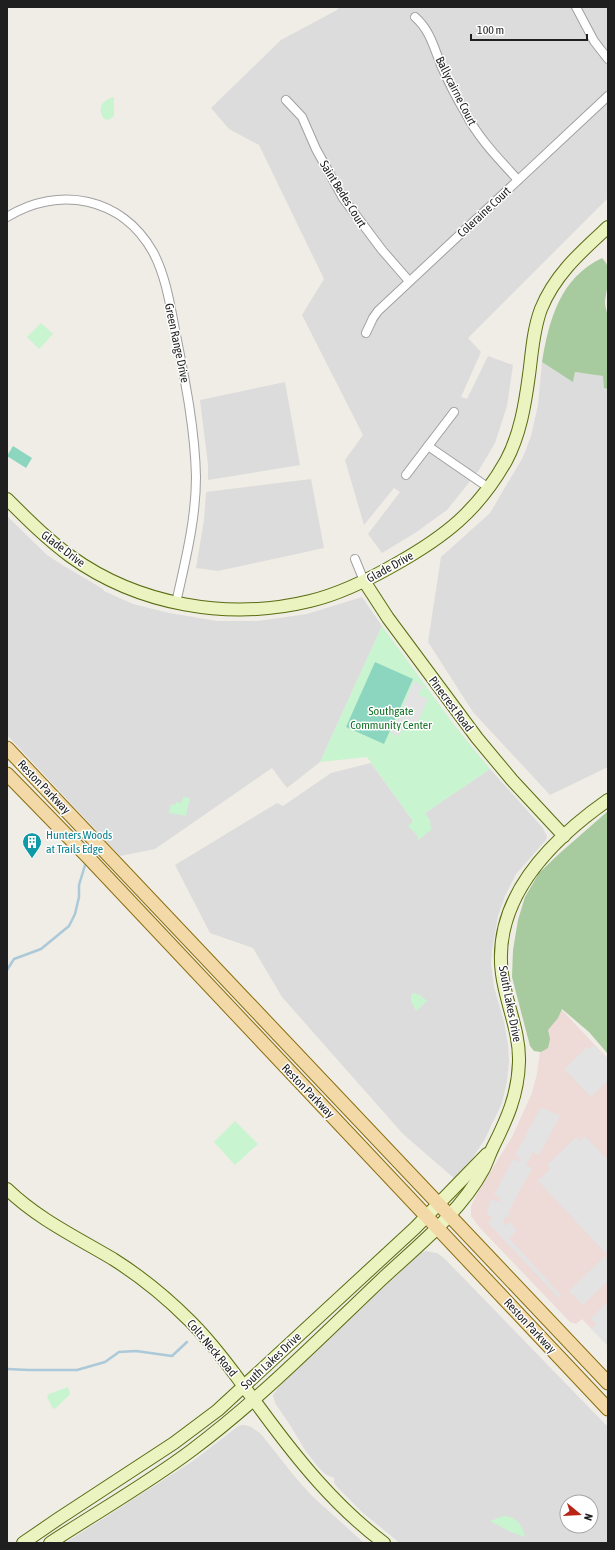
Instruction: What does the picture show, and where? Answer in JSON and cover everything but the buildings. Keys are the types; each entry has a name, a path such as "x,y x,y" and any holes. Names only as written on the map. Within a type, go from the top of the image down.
{"main road":[{"name":"Reston Parkway","path":"7,748 608,1383"},
{"name":"Reston Parkway","path":"7,774 93,862 608,1409"}],"street":[{"path":"576,7 594,41 608,59"},
{"name":"Ballycairne Court","path":"415,17 428,32 441,65 466,114 493,152 518,180"},
{"name":"Coleraine Court","path":"366,334 372,318 378,311 608,96"},
{"name":"Saint Bedes Court","path":"286,100 302,117 329,174 347,204 382,250 409,281"},
{"name":"Green Range Drive","path":"7,217 30,205 43,201 70,199 93,203 118,214 136,230 153,252 159,265 173,320 192,423 195,452 196,478 194,513 176,603"},
{"name":"Glade Drive","path":"7,499 48,539 85,566 106,578 134,590 176,603 222,609 265,608 309,601 331,595 364,581 407,558 447,531 470,511 488,488 506,461 520,424 526,396 535,329 544,302 565,268 608,227"},
{"path":"406,475 454,412"},
{"path":"428,446 488,488"},
{"name":"Pinecrest Road","path":"355,559 364,581 388,618 477,738 512,780 564,836"},
{"name":"South Lakes Drive","path":"50,1543 189,1453 254,1399 436,1227 476,1182 504,1126 517,1082 519,1062 517,1034 504,984 502,969 502,946 512,903 525,880 537,864 564,836 608,800"},
{"name":"South Lakes Drive","path":"23,1543 174,1444 244,1387 426,1216 493,1147"},
{"name":"Colts Neck Road","path":"7,1189 37,1214 114,1260 157,1292 184,1315 201,1332 254,1399 293,1453 317,1482 345,1510 384,1543"},
{"path":"58,1519 66,1532"}],"shaded area":[{"path":"339,7 608,7 608,198 468,338 481,352 461,397 467,399 488,356 513,365 507,406 495,443 479,470 447,510 415,533 382,553 368,534 400,492 394,488 364,525 345,460 363,435 302,315 324,279 259,145 229,129 211,108 281,40 337,10"},
{"path":"542,362 573,381 575,372 604,376 604,388 608,389 608,767 550,795 473,712 428,642 441,557 490,513 523,457 531,436 538,405"},
{"path":"285,382 300,465 208,480 208,465 200,400"},
{"path":"311,479 324,548 218,571 196,568 204,520 206,492"},
{"path":"7,516 47,555 104,591 133,604 169,613 217,621 258,621 307,614 362,597 382,626 320,762 287,788 272,768 155,849 120,856 7,735"},
{"path":"414,681 424,686 418,694 428,699 416,726 406,722 399,736 391,733"},
{"path":"371,763 413,821 490,769 542,827 547,836 546,840 516,874 505,896 498,916 491,964 494,987 504,1022 508,1045 509,1062 507,1081 502,1103 485,1139 468,1165 455,1179 403,1134 282,997 253,948 210,933 175,865 277,803 283,806 331,773"},
{"path":"562,1010 608,1059 608,1346 582,1319 576,1324 570,1322 480,1228 471,1216 471,1206 512,1137 532,1093 537,1074 543,1029"},
{"path":"594,1045 608,1060 608,1081 591,1097 564,1069 588,1046 590,1049"},
{"path":"541,1107 560,1116 539,1155 533,1152 526,1165 532,1168 511,1207 508,1217 505,1218 503,1222 506,1226 510,1222 517,1230 509,1238 562,1296 559,1298 488,1223 492,1219 491,1216 488,1216 487,1212 491,1199 499,1202 500,1198 494,1195 513,1159 519,1162 520,1159 515,1155"},
{"path":"585,1136 608,1160 608,1256 538,1181 550,1169 547,1165 576,1137 580,1141"},
{"path":"426,1251 437,1253 444,1258 608,1427 608,1543 400,1543 363,1513 334,1483 334,1478 325,1474 305,1450 275,1403 273,1395 282,1383 420,1253"},
{"path":"605,1256 608,1259 608,1281 583,1305 569,1291"},
{"path":"608,1302 608,1346 591,1329 596,1324 591,1318"},
{"path":"241,1425 251,1427 261,1434 312,1496 364,1543 65,1543 193,1461"}],"green space":[{"path":"114,97 114,116 108,120 103,118 101,114 101,107 104,102"},
{"path":"602,258 606,262 608,268 605,303 608,316 608,389 604,388 603,376 575,372 573,382 542,362 548,331 559,302 566,289 588,266"},
{"path":"41,323 53,334 39,349 27,337"},
{"path":"13,446 32,458 26,468 7,456"},
{"name":"Southgate Community Center","path":"382,626 455,726 490,769 425,813 430,820 431,830 418,840 417,835 408,826 413,821 367,757 320,762"},
{"path":"375,662 413,679 384,744 346,727"},
{"path":"183,797 190,798 186,816 169,813 171,804 175,805 176,802 181,803"},
{"path":"608,811 608,1054 589,1032 562,1009 558,1018 548,1030 550,1039 548,1048 541,1052 534,1051 530,1046 512,977 513,950 518,920 525,897 539,873"},
{"path":"413,993 420,995 427,1001 416,1011 411,1001 411,995"},
{"path":"235,1121 258,1144 235,1165 214,1142"},
{"path":"68,1387 70,1394 56,1408 53,1409 47,1397 49,1394"},
{"path":"503,1516 508,1516 515,1519 520,1525 525,1537 511,1532 490,1521"}],"waterway":[{"path":"7,970 14,959 41,949 69,926 75,914 79,897 79,885 86,862"},
{"path":"7,1369 77,1370 105,1362 119,1352 136,1351 172,1356 187,1342"}],"place":[{"name":"Hunters Woods at Trails Edge","path":"32,859"}]}
